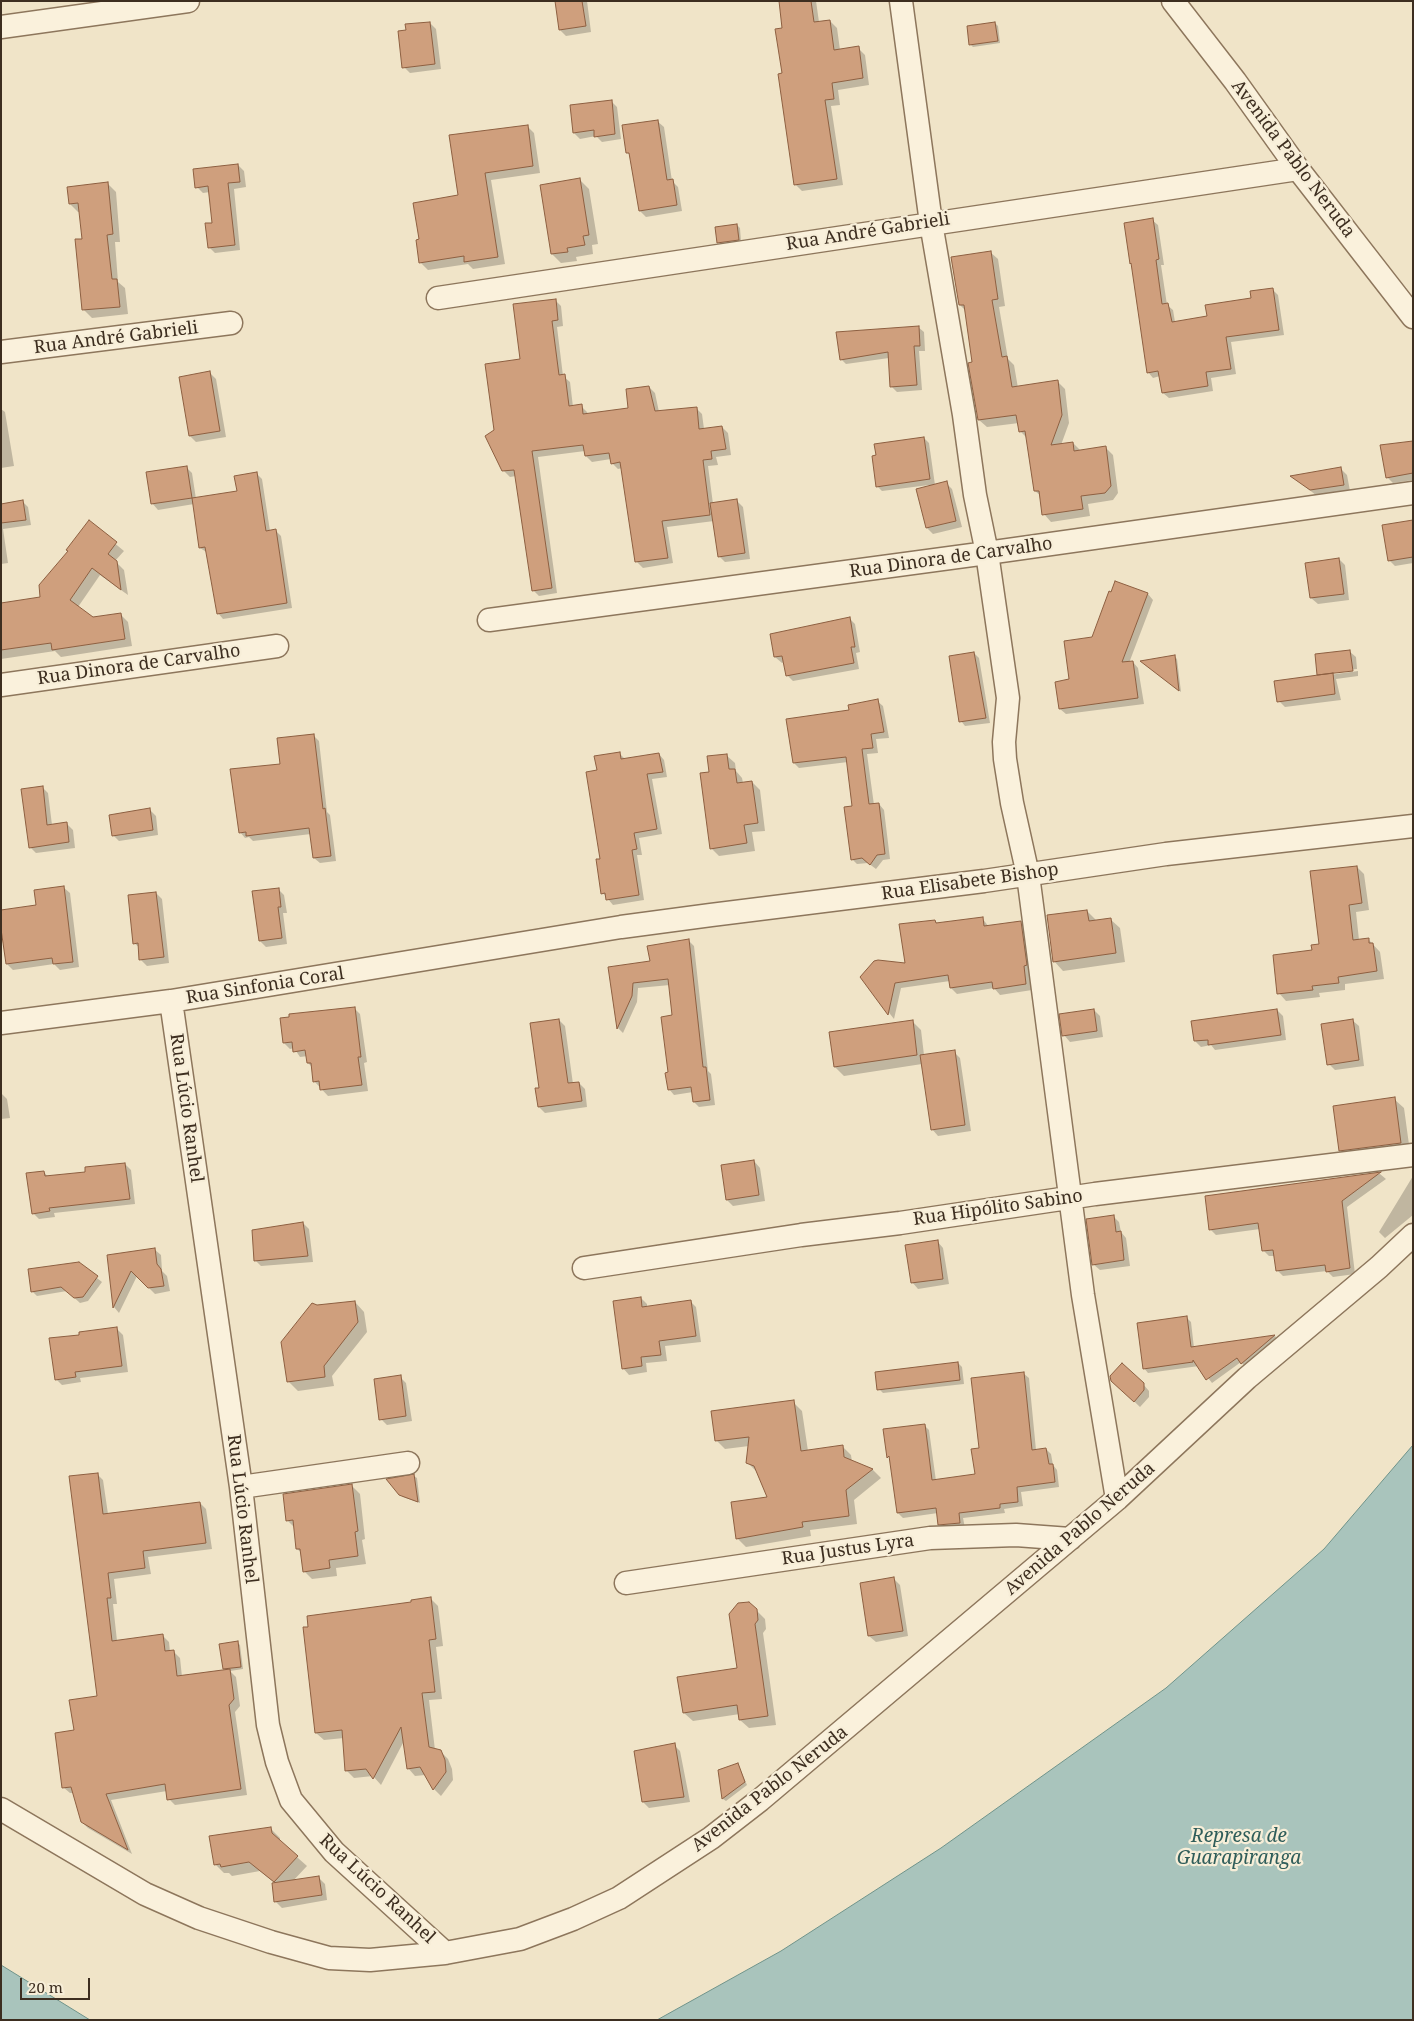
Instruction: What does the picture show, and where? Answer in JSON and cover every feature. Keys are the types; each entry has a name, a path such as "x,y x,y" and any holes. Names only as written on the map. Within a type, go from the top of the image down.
{"street":[{"path":"1,27 188,1"},
{"path":"901,1 931,223 964,415 975,494 987,553 1008,698 1004,742 1005,759 1012,803 1028,875 1083,1295 1117,1499"},
{"name":"Avenida Pablo Neruda","path":"1173,1 1235,81 1298,169 1413,317"},
{"name":"Rua André Gabrieli","path":"438,298 1298,169"},
{"name":"Rua André Gabrieli","path":"1,352 231,323"},
{"name":"Rua Dinora de Carvalho","path":"489,620 1413,493"},
{"name":"Rua Dinora de Carvalho","path":"1,684 278,646"},
{"name":"Rua Elisabete Bishop","path":"529,943 711,915 1028,875 1166,854 1413,826"},
{"name":"Rua Sinfonia Coral","path":"1,1023 171,1001 529,943"},
{"name":"Rua Lúcio Ranhel","path":"171,1001 241,1487 268,1725 277,1762 291,1800 334,1852 445,1952"},
{"name":"Rua Hipólito Sabino","path":"584,1268 801,1235 1070,1198 1264,1172 1413,1155"},
{"name":"Avenida Pablo Neruda","path":"1,1809 145,1894 199,1918 271,1942 329,1958 370,1960 445,1952 520,1938 573,1919 619,1898 711,1838 827,1745 1117,1499 1247,1378 1379,1267 1413,1235"},
{"path":"241,1487 408,1463"},
{"name":"Rua Justus Lyra","path":"626,1583 930,1538 1016,1535 1070,1539"}],"water":[{"name":"Represa de Guarapiranga","path":"1413,1445 1413,2020 657,2020 781,1951 941,1848 1166,1688 1324,1549"},
{"path":"1,1965 90,2020 1,2020"}],"building":[{"path":"555,1 582,1 586,26 559,30"},
{"path":"779,1 811,1 814,22 830,20 834,50 859,46 863,78 832,83 834,99 825,100 837,179 794,185 778,74 782,73 775,29 782,28"},
{"path":"430,22 435,64 402,68 398,31 406,30 405,24"},
{"path":"995,22 998,41 969,45 967,26"},
{"path":"612,100 615,134 594,137 594,130 573,133 570,105"},
{"path":"658,120 667,180 673,179 677,205 639,211 629,153 626,153 622,125"},
{"path":"528,125 533,166 485,173 498,257 464,262 464,256 419,263 416,240 419,239 413,203 458,195 449,135"},
{"path":"238,164 240,182 228,183 235,245 208,248 205,223 212,223 208,186 195,188 193,169"},
{"path":"580,178 589,235 583,236 585,245 567,248 568,252 551,254 540,185"},
{"path":"108,182 113,234 107,235 112,279 117,279 120,307 82,310 75,239 82,239 78,203 69,204 67,187"},
{"path":"1153,218 1159,259 1156,260 1162,304 1168,303 1172,322 1207,316 1205,305 1251,298 1250,291 1273,288 1279,330 1226,337 1231,369 1206,372 1208,386 1162,393 1158,371 1147,373 1124,223"},
{"path":"737,224 739,240 717,243 715,227"},
{"path":"991,251 998,299 992,300 1002,357 1007,356 1012,387 1058,380 1062,415 1051,445 1073,442 1074,451 1106,446 1111,486 1105,493 1081,496 1083,509 1042,515 1039,491 1034,491 1025,431 1019,432 1016,415 978,420 968,363 972,362 964,305 959,305 951,257"},
{"path":"556,299 558,320 552,321 559,375 565,374 569,406 582,404 583,414 628,408 626,389 649,386 655,411 697,407 699,429 722,426 726,449 711,451 712,459 703,460 710,515 662,521 668,558 635,562 620,462 611,464 609,453 585,456 583,445 532,451 552,588 532,591 514,470 502,471 485,436 494,430 485,364 520,359 513,304"},
{"path":"919,326 920,346 914,346 917,385 890,387 888,352 840,360 836,332"},
{"path":"210,371 220,431 189,436 179,377"},
{"path":"924,437 930,479 876,487 872,456 876,455 874,444"},
{"path":"1413,441 1413,473 1386,478 1380,445"},
{"path":"187,466 192,498 151,504 146,472"},
{"path":"1341,467 1344,485 1310,490 1290,476"},
{"path":"257,472 266,531 276,529 287,603 217,614 205,547 199,548 192,498 237,491 234,476"},
{"path":"947,481 956,521 926,528 916,489"},
{"path":"737,499 745,553 718,557 710,503"},
{"path":"23,500 26,520 1,523 1,504"},
{"path":"89,520 117,542 108,554 117,561 121,590 92,568 70,600 93,617 121,613 125,639 52,650 51,643 1,650 1,603 40,597 39,585 68,551 66,550"},
{"path":"1413,520 1413,557 1388,561 1382,525"},
{"path":"1339,558 1344,594 1310,598 1305,563"},
{"path":"1115,581 1148,593 1122,662 1133,661 1138,698 1059,709 1055,682 1069,679 1064,641 1092,637 1109,591 1111,592"},
{"path":"850,617 855,647 851,647 854,663 786,676 782,656 774,657 770,634"},
{"path":"1350,650 1353,671 1317,675 1315,654"},
{"path":"974,652 986,718 959,722 949,656"},
{"path":"1175,655 1179,691 1140,661"},
{"path":"1333,673 1335,694 1277,702 1274,681"},
{"path":"878,699 884,732 871,734 873,748 862,749 869,804 879,803 885,854 877,855 870,865 862,858 851,860 844,807 852,806 846,757 793,763 786,719 849,710 848,705"},
{"path":"314,734 331,856 313,858 309,828 246,836 246,832 239,833 230,769 280,764 277,738"},
{"path":"620,752 621,759 659,753 663,772 647,774 657,829 634,833 637,849 632,850 639,895 606,900 605,893 601,894 596,859 600,859 586,772 597,770 594,756"},
{"path":"727,754 729,769 735,769 737,783 752,781 758,823 744,825 747,843 710,849 700,773 709,772 707,756"},
{"path":"43,786 47,825 67,822 69,842 29,848 21,789"},
{"path":"150,808 153,830 112,836 109,815"},
{"path":"1357,866 1362,903 1349,905 1353,940 1369,938 1369,943 1373,943 1377,971 1338,977 1339,983 1312,986 1313,990 1277,994 1273,955 1312,950 1311,945 1319,944 1310,871"},
{"path":"64,886 73,962 53,964 52,958 6,964 1,929 1,910 36,905 34,890"},
{"path":"279,888 281,907 278,907 282,938 259,941 252,891"},
{"path":"156,892 164,957 139,960 138,943 133,944 128,895"},
{"path":"1087,910 1089,921 1111,918 1116,953 1053,962 1047,915"},
{"path":"983,917 984,926 1021,921 1027,965 1024,966 1026,984 993,989 992,982 950,988 948,975 895,983 888,1015 860,977 874,961 905,963 899,924 935,920 936,923"},
{"path":"689,939 703,1067 706,1067 710,1100 693,1102 691,1087 668,1090 665,1073 668,1072 661,1017 672,1015 668,979 633,983 632,996 617,1029 608,967 650,961 647,946"},
{"path":"355,1007 361,1057 358,1057 362,1085 320,1090 319,1081 313,1082 311,1063 307,1063 305,1050 293,1052 292,1042 283,1043 280,1018 289,1017 289,1014"},
{"path":"1094,1009 1097,1031 1062,1036 1059,1014"},
{"path":"1277,1009 1281,1035 1208,1045 1208,1040 1194,1041 1191,1021"},
{"path":"559,1019 568,1083 579,1082 582,1101 538,1107 535,1088 539,1088 530,1023"},
{"path":"1353,1019 1359,1060 1327,1065 1321,1024"},
{"path":"913,1020 917,1055 834,1067 829,1032"},
{"path":"955,1050 965,1125 931,1130 920,1055"},
{"path":"1395,1097 1401,1143 1339,1151 1333,1106"},
{"path":"754,1160 759,1195 726,1200 721,1165"},
{"path":"125,1163 130,1199 49,1208 50,1211 32,1214 26,1173 44,1171 45,1176 85,1172 85,1167"},
{"path":"1381,1172 1342,1201 1350,1268 1326,1272 1325,1265 1276,1271 1273,1250 1262,1251 1258,1223 1209,1230 1205,1196"},
{"path":"1114,1215 1116,1232 1121,1231 1124,1260 1092,1265 1086,1219"},
{"path":"303,1222 308,1256 254,1261 252,1230"},
{"path":"938,1240 943,1279 911,1283 905,1245"},
{"path":"155,1248 157,1264 161,1269 164,1286 148,1288 131,1271 113,1308 107,1255"},
{"path":"79,1262 98,1276 83,1297 74,1298 61,1287 31,1292 28,1269"},
{"path":"641,1297 642,1307 691,1300 696,1336 659,1341 661,1355 641,1357 642,1366 622,1369 613,1301"},
{"path":"355,1301 358,1322 324,1366 325,1377 287,1382 281,1342 312,1303 317,1305"},
{"path":"1187,1316 1191,1347 1275,1335 1241,1364 1237,1358 1206,1380 1193,1360 1193,1362 1143,1369 1137,1323"},
{"path":"117,1327 122,1366 75,1372 76,1377 55,1380 49,1338 79,1335 79,1332"},
{"path":"958,1362 960,1380 877,1390 875,1372"},
{"path":"1122,1363 1144,1383 1144,1390 1134,1402 1111,1381 1110,1376"},
{"path":"1024,1372 1032,1450 1046,1448 1049,1464 1053,1464 1055,1482 1017,1487 1018,1502 1000,1504 1000,1508 959,1513 960,1523 938,1525 936,1508 897,1513 883,1429 925,1424 932,1480 975,1474 971,1449 979,1448 971,1378"},
{"path":"401,1375 406,1416 379,1420 374,1379"},
{"path":"794,1400 801,1451 843,1445 844,1457 873,1469 846,1490 849,1516 802,1522 803,1527 736,1539 731,1502 767,1497 754,1466 746,1463 749,1437 715,1441 711,1411"},
{"path":"98,1473 103,1514 200,1502 206,1543 143,1551 145,1568 108,1573 111,1598 107,1598 112,1641 163,1634 165,1651 174,1650 177,1676 230,1669 234,1699 229,1705 241,1789 167,1800 165,1784 106,1794 128,1850 81,1822 71,1787 62,1788 55,1733 74,1730 69,1700 97,1696 69,1476"},
{"path":"414,1474 418,1502 399,1495 386,1479"},
{"path":"352,1484 358,1531 355,1532 358,1556 329,1560 330,1568 303,1572 300,1549 296,1549 293,1520 286,1521 283,1494"},
{"path":"894,1577 903,1631 868,1636 860,1583"},
{"path":"431,1597 436,1639 429,1640 435,1692 422,1693 429,1747 441,1750 445,1760 446,1772 433,1790 420,1767 407,1769 401,1727 373,1779 366,1769 345,1771 342,1730 315,1733 303,1627 308,1627 307,1616 411,1602 411,1600"},
{"path":"749,1602 757,1609 758,1620 755,1624 768,1716 739,1720 737,1705 683,1713 677,1677 737,1668 729,1614 738,1603"},
{"path":"238,1641 241,1667 223,1669 219,1644"},
{"path":"675,1743 684,1797 642,1802 634,1751"},
{"path":"738,1763 745,1782 722,1799 718,1770"},
{"path":"271,1827 272,1833 298,1856 274,1882 249,1862 221,1867 220,1864 214,1865 209,1836"},
{"path":"319,1876 322,1895 274,1902 272,1883"}]}
